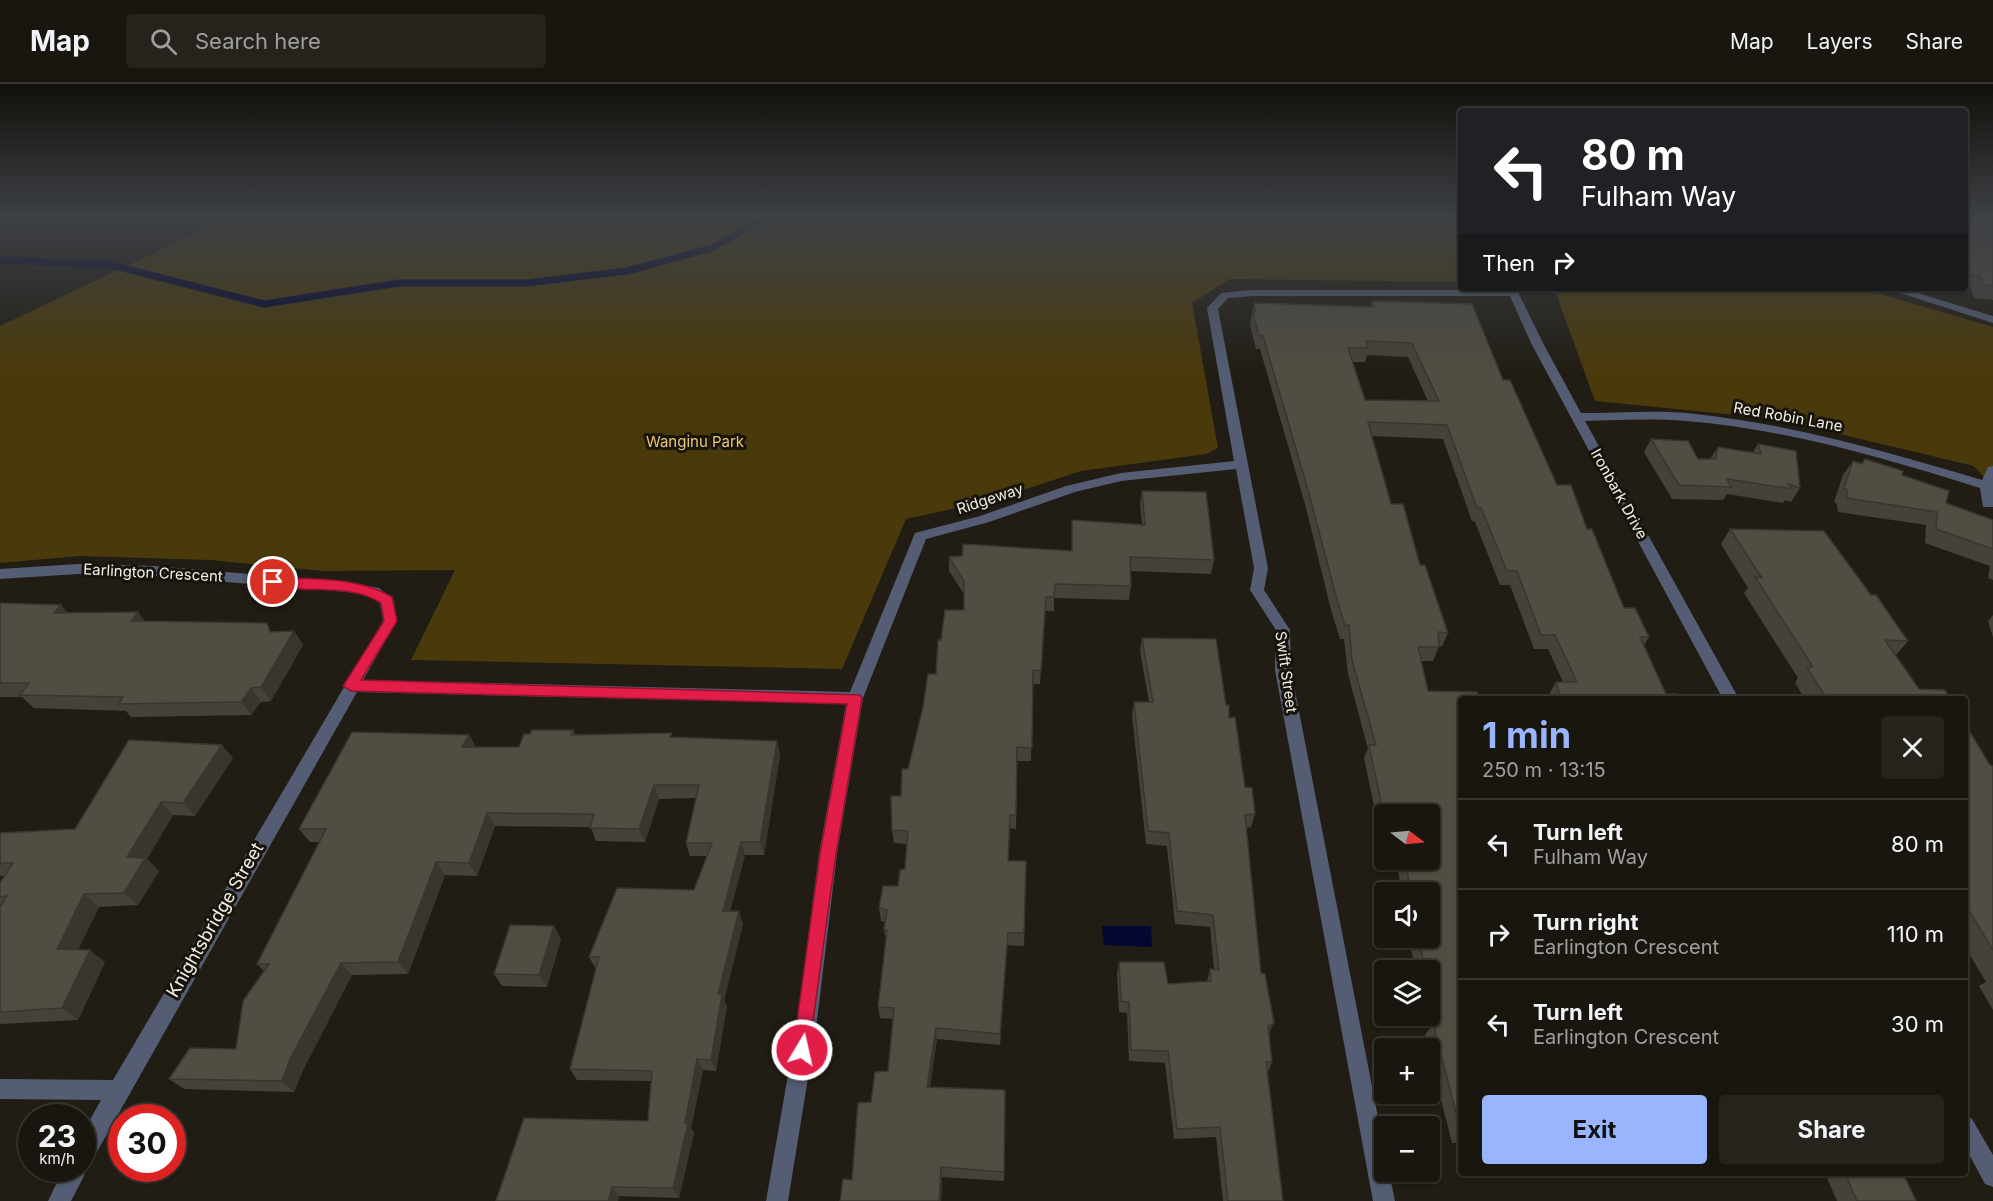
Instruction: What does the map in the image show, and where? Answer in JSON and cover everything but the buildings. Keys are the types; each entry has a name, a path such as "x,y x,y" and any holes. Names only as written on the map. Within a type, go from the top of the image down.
{"street":[{"name":"Swift Street","path":"1384,1201 1283,670 1283,630 1257,590 1262,568 1212,308 1225,295 1458,291"},
{"name":"Ironbark Drive","path":"1513,291 1577,417 1729,696"},
{"path":"1900,291 1993,320"},
{"name":"Red Robin Lane","path":"1577,417 1685,417 1752,425 1838,442 1986,486"},
{"name":"Ridgeway","path":"855,698 920,537 984,519 1071,489 1111,479 1242,464"},
{"path":"1988,504 1986,486 1993,471"},
{"name":"Earlington Crescent","path":"0,574 78,569 154,571 346,587 374,592 387,601 390,621 351,686"},
{"path":"351,686 855,698 828,854 806,1029 777,1201"},
{"name":"Knightsbridge Street","path":"96,1130 351,686"},
{"path":"0,1089 118,1090"},
{"path":"1968,1131 1993,1176"},
{"path":"59,1201 69,1182"}],"green space":[{"name":"Wanginu Park","path":"120,269 1458,269 1458,282 1230,279 1192,303 1218,448 1206,454 1081,471 992,500 906,519 842,669 411,660 455,570 324,571 211,560 79,556 0,563 0,326"},
{"path":"1555,291 1870,291 1993,327 1993,487 1974,466 1777,419 1595,401"}],"water":[{"path":"1102,926 1151,926 1152,947 1104,945"}],"waterway":[{"path":"127,269 264,304 399,283 527,283 634,269"}],"route":[{"path":"273,582 346,587 374,592 387,601 390,621 351,686 855,698 828,854 802,1050"}]}
